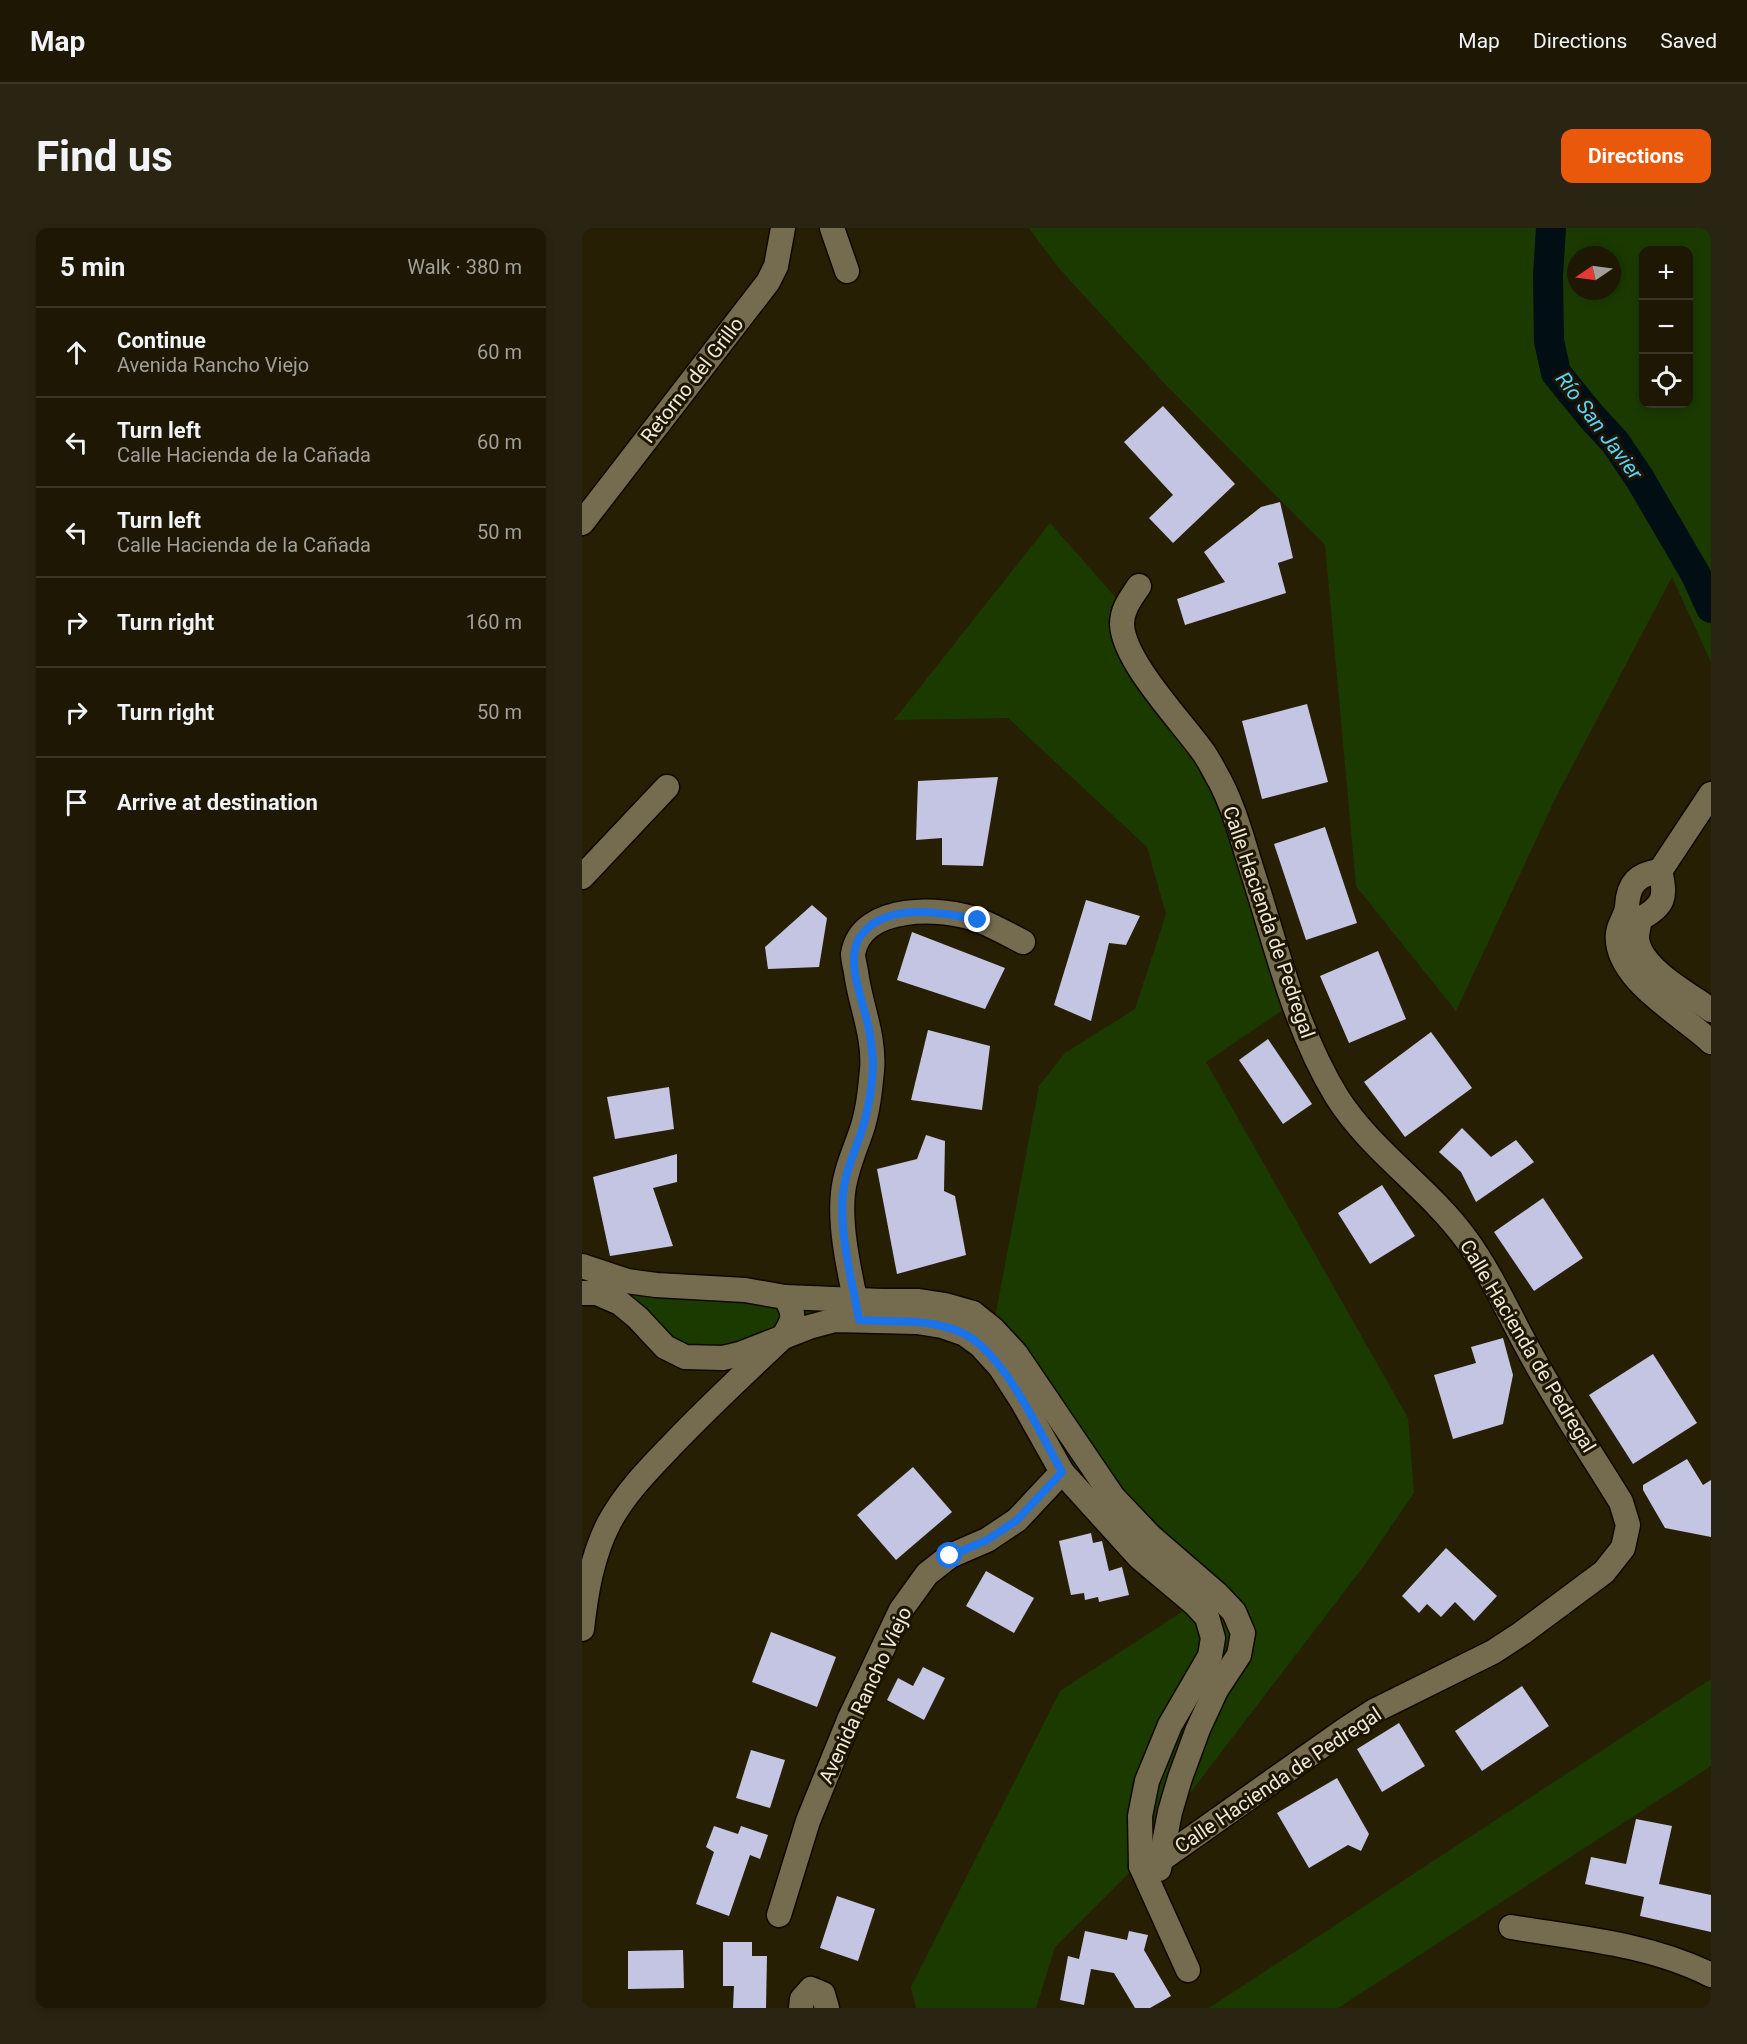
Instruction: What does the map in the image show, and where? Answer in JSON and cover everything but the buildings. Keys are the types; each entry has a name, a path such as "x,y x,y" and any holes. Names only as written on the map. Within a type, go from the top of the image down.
{"street":[{"name":"Retorno del Grillo","path":"582,523 768,282 776,266 783,228"},
{"path":"832,228 847,271"},
{"name":"Calle Hacienda de Pedregal","path":"1139,586 1125,608 1122,624 1125,643 1134,662 1204,752 1222,786 1239,826 1293,1002 1316,1058 1355,1124 1442,1211 1465,1237 1488,1270 1533,1358 1621,1502 1628,1525 1623,1548 1604,1572 1522,1633 1493,1652 1374,1711 1151,1863"},
{"path":"582,877 667,787"},
{"path":"1711,794 1660,871 1665,888 1662,902 1654,912 1633,915 1618,933 1621,952 1629,969 1649,992 1711,1042"},
{"path":"857,1310 843,1224 843,1193 849,1164 862,1130 873,1062 868,1026 858,992 853,954 861,934 881,919 909,912 945,912 978,920 1023,942"},
{"path":"1633,915 1643,955 1657,972 1711,1010"},
{"path":"582,1266 627,1281 745,1290 942,1326 965,1334 980,1345 1000,1367 1062,1472 1139,1557 1195,1604 1207,1617 1214,1638 1210,1656 1170,1725 1147,1781 1140,1816 1151,1863 1151,1891 1188,1970"},
{"path":"582,1293 597,1293 620,1303 638,1318 665,1347 685,1357 723,1358 740,1354 857,1310 919,1300 973,1313 993,1329 1016,1354 1113,1497 1150,1536 1218,1594 1234,1612 1243,1633 1239,1655 1216,1690 1190,1749 1151,1863"},
{"path":"582,1629 592,1566 609,1523 634,1485 704,1412 783,1337 792,1323 792,1309 784,1298"},
{"name":"Avenida Rancho Viejo","path":"779,1915 808,1821 849,1720 901,1610 927,1574 950,1556 987,1540 1017,1520 1062,1472 1074,1472 1080,1469 1082,1451"},
{"path":"1511,1927 1622,1945 1691,1965 1711,1975"},
{"path":"801,2008 802,2000 811,1989 823,1994 827,2008"}],"green space":[{"path":"1029,228 1711,228 1711,662 1672,577 1556,797 1456,1011 1356,886 1325,545 1166,385 1057,266"},
{"path":"1050,523 1125,608 1122,624 1204,752 1293,1003 1206,1062 1408,1418 1414,1493 1366,1563 1128,1874 1055,1947 1036,2008 916,2008 911,1987 1060,1691 1194,1604 1139,1557 980,1345 881,1322 706,1359 638,1318 582,1293 582,1266 993,1328 1039,1086 1065,1053 1135,1009 1166,914 1147,847 1008,718 894,720"},
{"path":"1711,1679 1711,1766 1338,2008 1209,2008"}],"waterway":[{"name":"Río San Javier","path":"1551,228 1548,276 1549,341 1556,373 1615,442 1640,479 1696,575 1711,608"}],"route":[{"path":"950,1556 987,1540 1017,1520 1062,1472 1022,1401 1000,1367 980,1345 965,1334 942,1326 917,1322 859,1320 843,1224 843,1193 849,1164 862,1130 873,1062 868,1026 858,992 853,954 861,934 881,919 909,912 945,912 978,920"}]}
